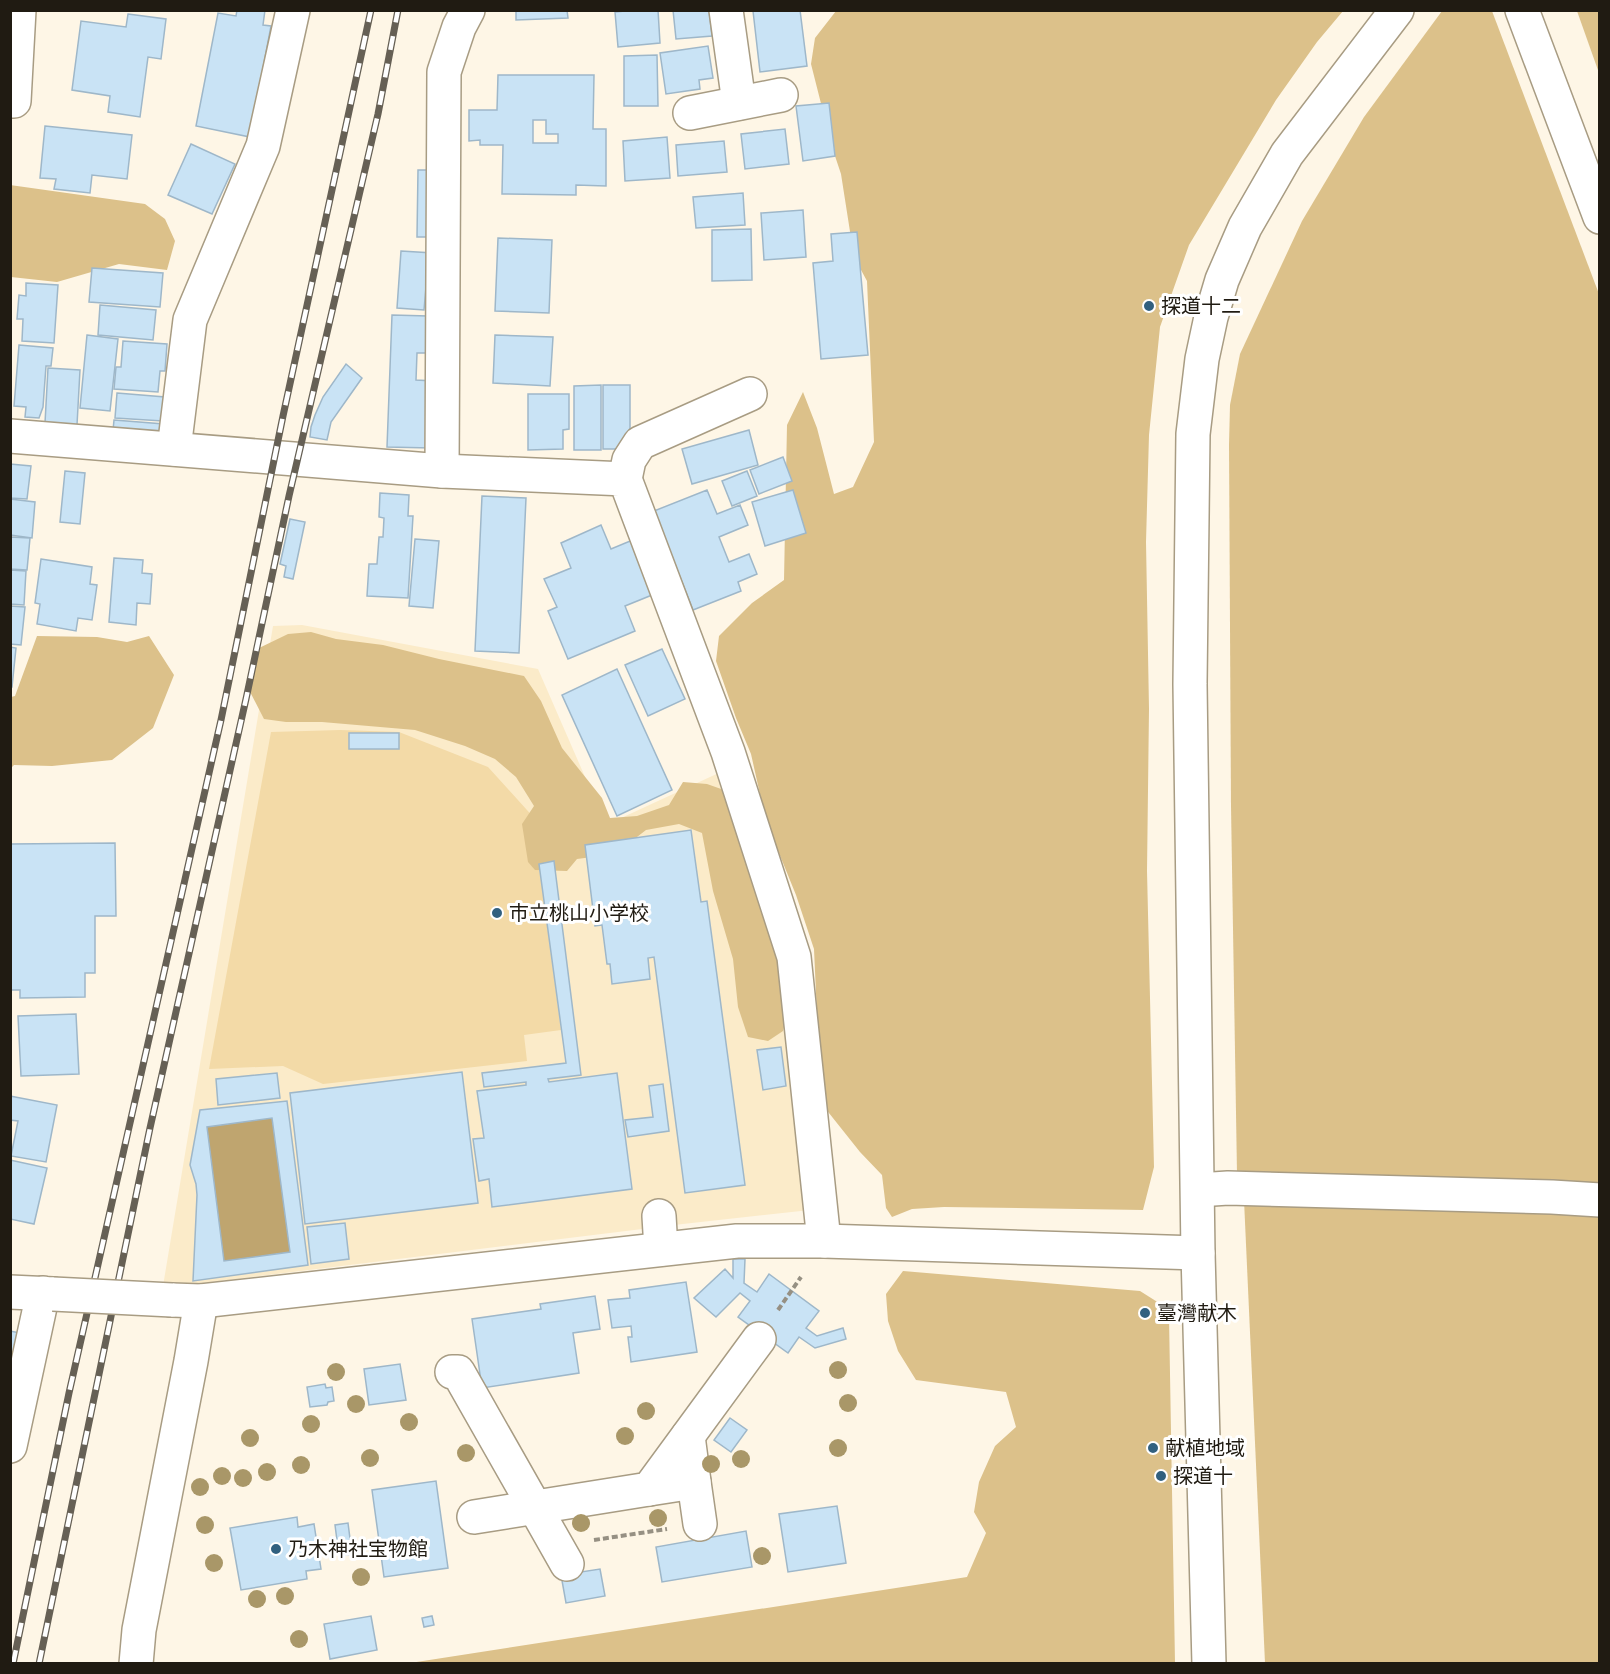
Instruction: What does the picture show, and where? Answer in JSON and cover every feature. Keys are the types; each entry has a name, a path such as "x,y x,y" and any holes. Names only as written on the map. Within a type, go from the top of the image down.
{"street":[{"path":"10,100 14,100 19,10"},
{"path":"174,449 190,320 263,146 293,10"},
{"path":"442,471 444,72 459,27 468,10"},
{"path":"726,10 740,103"},
{"path":"1209,1664 1198,1253 1190,684 1193,434 1202,359 1211,317 1222,280 1245,227 1287,154 1398,10"},
{"path":"1522,10 1599,217"},
{"path":"690,113 781,95"},
{"path":"750,394 640,443 629,460 625,479 728,753 794,957 824,1241"},
{"path":"10,436 442,471 625,479"},
{"path":"1198,1190 1228,1188 1599,1200"},
{"path":"659,1216 661,1249"},
{"path":"10,1292 187,1300 736,1241 824,1241 1198,1253"},
{"path":"10,1446 48,1294"},
{"path":"136,1664 139,1630 191,1361 187,1300"},
{"path":"649,1489 759,1339"},
{"path":"452,1372 458,1372 562,1555"},
{"path":"687,1436 700,1524"},
{"path":"474,1518 694,1482"}],"path":[{"path":"759,1339 824,1241"},
{"path":"562,1555 700,1524"}],"shaded area":[{"path":"836,11 1343,11 1317,42 1276,100 1189,245 1160,327 1149,435 1146,542 1149,709 1147,871 1154,1167 1143,1210 944,1207 912,1209 892,1217 886,1208 882,1175 860,1152 821,1103 814,949 796,895 766,821 751,754 716,661 719,636 752,603 784,580 787,425 803,392 817,428 834,494 853,487 874,442 867,281 854,257 841,174 811,64 815,38"},
{"path":"1442,11 1492,11 1599,294 1599,1190 1237,1174 1231,806 1230,405 1240,354 1302,221 1364,117"},
{"path":"1577,11 1599,11 1599,73"},
{"path":"10,185 145,204 165,219 175,241 167,270 119,264 57,282 11,277"},
{"name":"市立桃山小学校","path":"302,625 538,669 606,825 723,771 782,960 810,1210 163,1286 273,626"},
{"path":"311,632 336,639 383,645 524,676 541,701 562,748 602,798 610,818 637,816 669,805 683,782 707,784 724,790 791,998 783,1031 768,1041 748,1037 738,1007 733,959 713,891 702,833 679,824 646,830 615,854 577,859 567,871 535,870 528,862 522,824 534,806 516,777 495,759 465,746 415,730 264,719 246,684 257,649 288,634"},
{"path":"37,636 97,637 127,642 149,636 174,675 153,728 112,760 52,766 14,765 11,768 11,697 15,696"},
{"path":"340,730 399,732 488,767 545,830 539,864 561,1030 524,1035 527,1061 323,1084 283,1066 209,1069 271,732"},
{"path":"272,1118 290,1252 224,1261 207,1127"},
{"path":"1244,1200 1599,1213 1599,1663 1265,1663"},
{"path":"903,1271 1140,1291 1159,1303 1169,1316 1175,1663 410,1663 967,1577 986,1533 974,1512 979,1482 995,1446 1016,1427 1006,1392 916,1380 898,1351 888,1321 886,1294"}],"building":[{"path":"237,10 265,10 263,25 271,26 250,137 196,126 218,13 236,16"},
{"path":"516,10 567,10 568,18 516,20"},
{"path":"658,10 660,43 618,47 615,12"},
{"path":"673,10 709,10 712,36 676,39"},
{"path":"800,10 807,66 760,72 753,11"},
{"path":"128,14 166,19 161,59 148,57 140,117 108,112 110,96 72,90 81,21 126,27"},
{"path":"708,46 713,78 699,80 700,89 666,94 660,53"},
{"path":"657,55 658,106 624,106 624,56"},
{"path":"498,75 594,75 593,129 606,129 606,186 576,185 576,195 502,194 503,145 480,145 480,140 469,141 469,110 497,110","holes":["533,120 546,120 546,134 558,134 558,143 533,143"]},
{"path":"829,103 835,156 803,161 796,106"},
{"path":"45,126 132,135 127,179 92,175 90,193 54,189 56,179 40,178"},
{"path":"785,129 789,164 745,169 741,134"},
{"path":"667,137 670,178 625,181 623,141"},
{"path":"724,141 727,172 678,176 676,145"},
{"path":"191,144 235,164 212,214 168,195"},
{"path":"418,170 437,170 435,237 417,237"},
{"path":"743,193 745,225 696,228 693,197"},
{"path":"803,210 806,257 764,260 761,213"},
{"path":"751,229 752,280 712,281 712,230"},
{"path":"857,232 868,355 821,359 813,263 833,261 831,234"},
{"path":"498,238 552,240 549,313 495,311"},
{"path":"401,251 433,253 431,288 426,287 424,310 397,308"},
{"path":"92,268 163,273 160,307 89,302"},
{"path":"26,283 58,285 54,343 22,341 23,319 17,319 19,295 26,296"},
{"path":"100,305 156,310 153,340 98,335"},
{"path":"392,315 428,316 427,353 417,353 416,380 434,381 431,448 387,447"},
{"path":"87,335 118,339 110,411 80,408"},
{"path":"495,335 553,337 550,386 493,383"},
{"path":"123,341 167,344 165,371 160,371 158,392 114,389 116,367 121,367"},
{"path":"19,345 53,348 51,366 46,366 43,407 39,418 25,417 26,407 14,406"},
{"path":"346,364 362,378 331,422 327,440 310,437 311,427 323,397"},
{"path":"48,368 80,370 77,425 45,423"},
{"path":"601,385 601,450 574,450 574,386"},
{"path":"603,385 630,385 630,449 603,449"},
{"path":"117,393 165,397 163,421 115,418"},
{"path":"528,394 569,394 569,429 563,430 563,449 528,450"},
{"path":"114,420 164,424 162,444 112,441"},
{"path":"749,430 758,465 692,484 682,449"},
{"path":"783,457 792,481 759,494 750,470"},
{"path":"10,464 31,466 27,499 10,498"},
{"path":"65,471 85,473 80,524 60,522"},
{"path":"747,471 757,496 732,506 722,481"},
{"path":"707,490 717,514 740,505 748,525 719,537 729,562 749,554 757,574 738,582 741,591 693,610 654,511"},
{"path":"793,490 806,533 765,546 752,502"},
{"path":"380,493 409,495 408,516 413,516 408,598 367,596 369,564 377,564 379,537 383,537 384,518 379,517"},
{"path":"482,496 526,498 519,653 475,651"},
{"path":"10,499 35,502 32,538 10,535"},
{"path":"290,519 305,522 293,579 284,577 286,566 280,564"},
{"path":"601,525 611,549 635,539 657,593 625,606 635,631 568,659 548,611 557,607 544,579 571,568 561,543"},
{"path":"10,537 30,538 27,570 10,569"},
{"path":"415,539 439,541 433,608 409,606"},
{"path":"114,558 143,560 142,573 152,574 150,604 137,603 136,625 109,622"},
{"path":"41,559 92,567 90,584 97,585 92,620 78,618 76,631 37,624 40,604 35,603"},
{"path":"10,570 26,571 24,605 10,604"},
{"path":"10,606 25,607 21,645 10,644"},
{"path":"10,647 16,648 12,687 10,687"},
{"path":"662,649 685,699 648,716 625,665"},
{"path":"617,669 672,790 617,816 562,695"},
{"path":"349,733 399,733 399,749 349,749"},
{"path":"691,830 701,902 707,901 745,1185 685,1193 654,957 648,958 650,979 612,984 602,925 595,926 585,845"},
{"path":"115,843 116,916 95,916 95,973 85,973 85,997 20,998 20,990 10,990 10,844"},
{"path":"554,861 581,1075 548,1079 549,1082 617,1073 632,1189 492,1207 489,1179 479,1181 473,1139 484,1138 477,1091 526,1085 526,1082 484,1087 482,1073 566,1063 539,864"},
{"path":"76,1014 79,1074 21,1076 18,1016"},
{"path":"781,1047 786,1086 763,1090 757,1050"},
{"path":"462,1072 478,1203 305,1224 290,1093"},
{"path":"277,1073 280,1098 218,1105 216,1079"},
{"path":"663,1084 669,1131 628,1137 625,1120 653,1117 649,1086"},
{"path":"10,1096 57,1105 46,1162 11,1156 18,1121 10,1120"},
{"path":"287,1101 308,1265 193,1281 197,1195 190,1165 200,1110","holes":["272,1118 290,1252 224,1261 207,1127"]},
{"path":"10,1160 47,1168 34,1224 10,1219"},
{"path":"345,1223 349,1259 311,1264 307,1227"},
{"path":"733,1259 745,1259 744,1283 757,1292 769,1274 819,1311 806,1328 817,1336 843,1328 846,1339 815,1348 799,1337 788,1353 738,1317 750,1301 740,1293 716,1317 694,1298 725,1269 733,1278"},
{"path":"686,1282 697,1352 631,1362 628,1337 632,1337 631,1326 612,1328 608,1300 630,1298 629,1290"},
{"path":"595,1296 600,1329 573,1333 579,1373 482,1388 472,1319 541,1309 540,1304"},
{"path":"10,1331 25,1334 10,1380"},
{"path":"400,1364 406,1400 369,1405 364,1369"},
{"path":"325,1384 326,1388 332,1387 334,1401 328,1402 327,1405 310,1407 307,1387"},
{"path":"730,1418 747,1430 731,1452 714,1440"},
{"path":"436,1481 448,1568 384,1577 372,1490"},
{"path":"837,1506 846,1563 788,1572 779,1514"},
{"name":"乃木神社宝物館","path":"297,1517 298,1527 314,1524 321,1569 306,1571 307,1579 241,1590 230,1528"},
{"path":"348,1523 352,1554 339,1556 335,1525"},
{"path":"746,1531 752,1567 662,1582 656,1547"},
{"path":"600,1569 605,1596 566,1603 561,1575"},
{"path":"371,1616 377,1650 330,1659 324,1624"},
{"path":"432,1616 434,1625 424,1627 422,1618"}],"railway":[{"path":"13,1664 69,1393 221,720 283,416 371,10"},
{"path":"39,1664 150,1128 289,496 378,114 398,10"}],"place":[{"name":"探道十二","path":"1149,306"},
{"name":"市立桃山小学校","path":"497,913"},
{"name":"臺灣献木","path":"1145,1313"},
{"name":"献植地域","path":"1153,1448"},
{"name":"探道十","path":"1161,1476"},
{"name":"乃木神社宝物館","path":"276,1549"}]}
